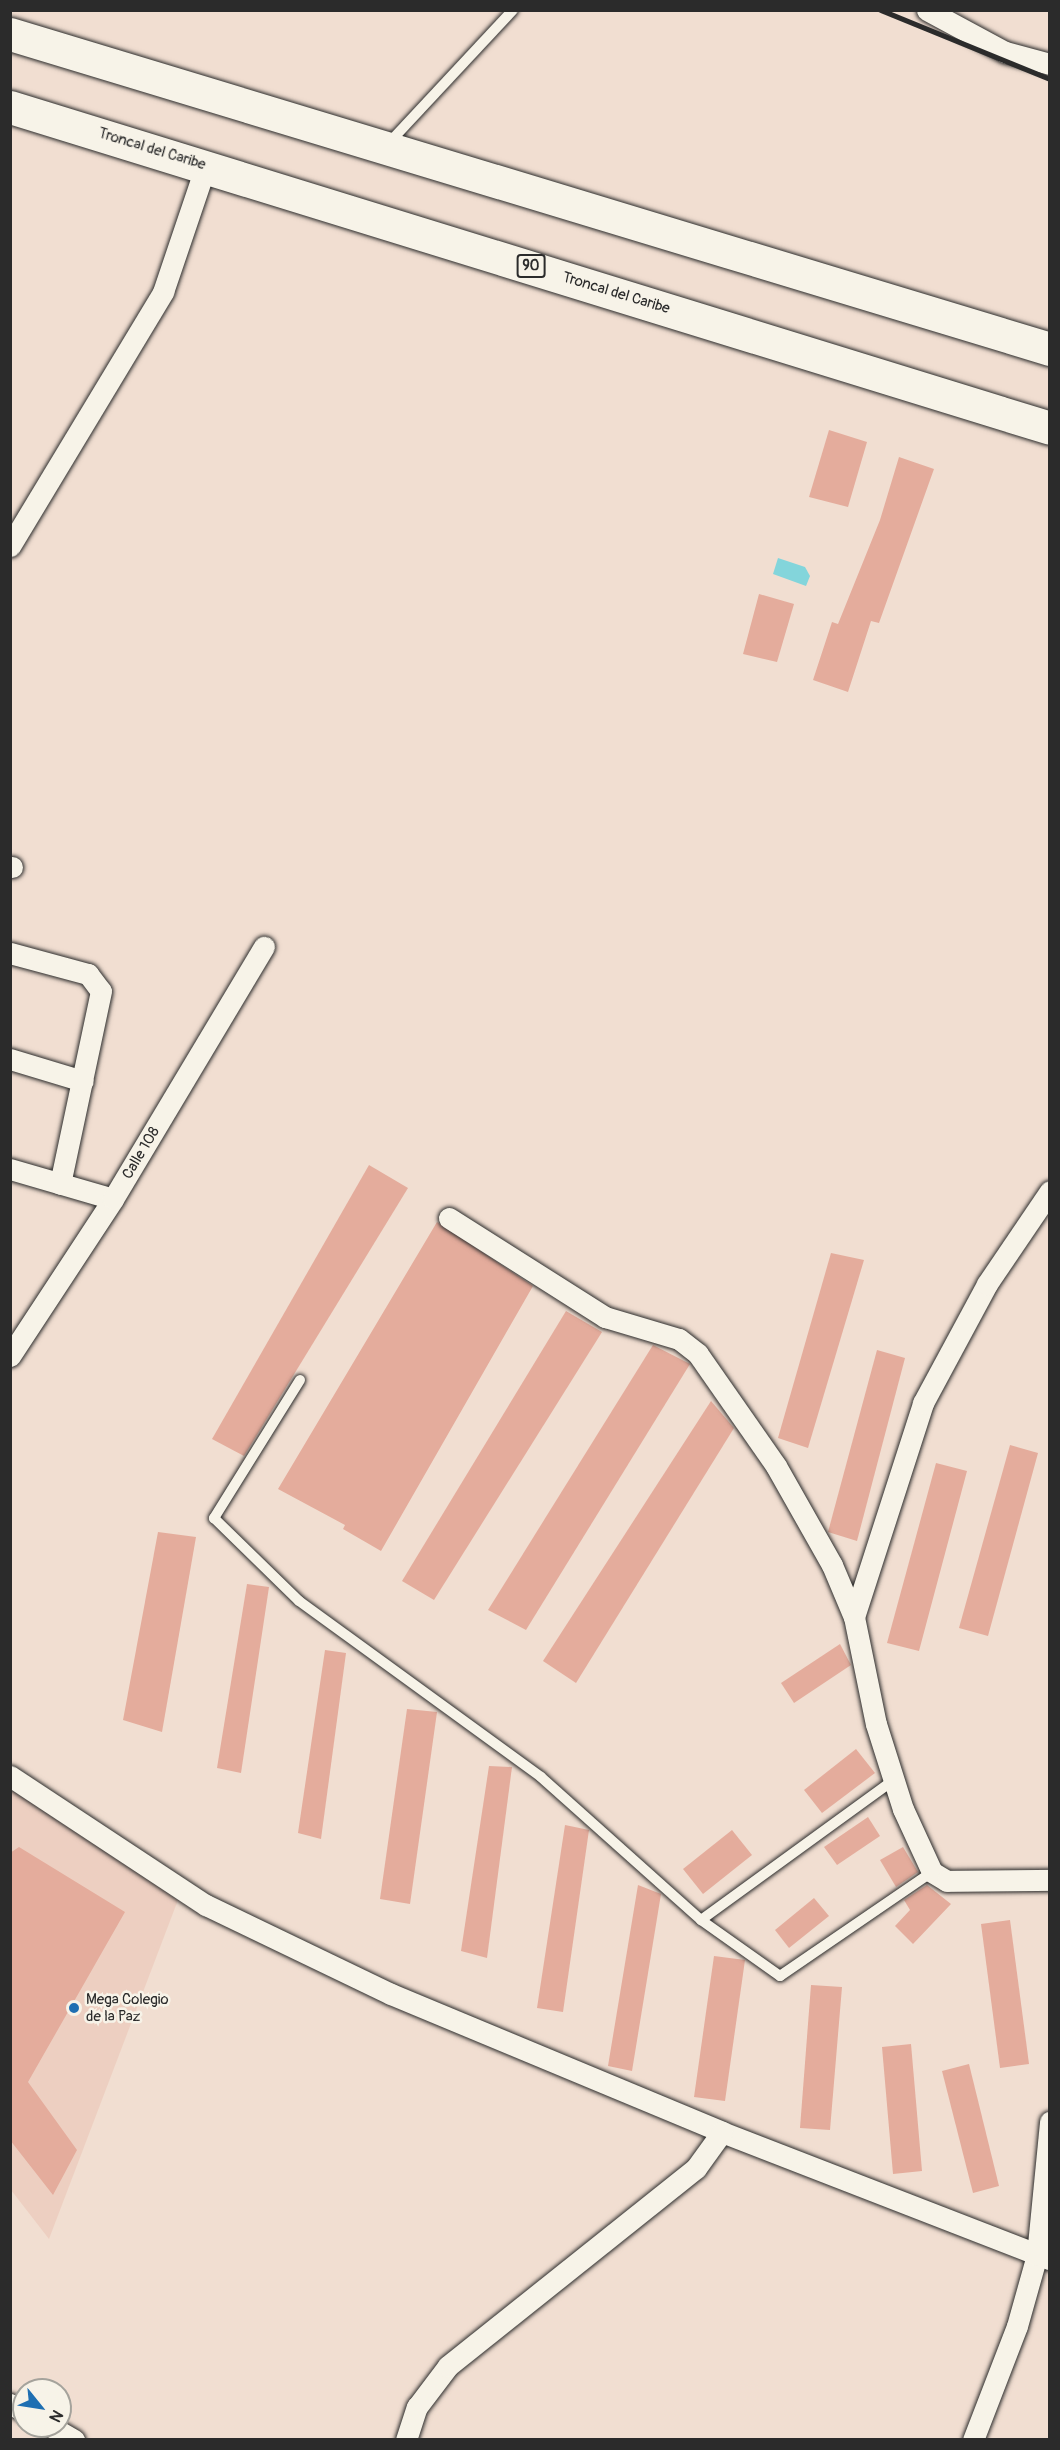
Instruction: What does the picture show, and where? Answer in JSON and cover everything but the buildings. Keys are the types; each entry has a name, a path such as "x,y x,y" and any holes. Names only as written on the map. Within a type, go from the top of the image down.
{"highway":[{"path":"10,34 386,146 1050,349"},
{"name":"Troncal del Caribe","path":"10,107 206,165 1050,428"}],"street":[{"path":"927,10 1005,51 1050,64"},
{"path":"10,546 163,292 206,165"},
{"name":"Calle 108","path":"10,1356 113,1199 264,947"},
{"path":"10,952 97,981 101,991 60,1184"},
{"path":"10,1059 83,1081"},
{"path":"10,1169 113,1199"},
{"path":"854,1617 923,1403 987,1284 1050,1191"},
{"path":"449,1218 605,1317 679,1340 698,1354 790,1489 832,1565 854,1617 894,1780 932,1872 947,1881 1050,1880"},
{"path":"10,1776 206,1905 391,1994 722,2132 1043,2257"},
{"path":"973,2439 1043,2257 1050,2122"},
{"path":"406,2439 417,2407 448,2366 696,2168 722,2132"}],"lane":[{"path":"386,146 513,10"},
{"path":"300,1380 214,1518 300,1601 541,1777 701,1920 780,1976 932,1872"},
{"path":"701,1920 894,1780"}],"shaded area":[{"name":"Mega Colegio de la Paz","path":"10,1787 178,1900 49,2239 11,2190"}],"water":[{"path":"778,558 805,567 810,576 806,586 773,574"}],"railway":[{"path":"881,10 1050,79"}],"place":[{"name":"Mega Colegio de la Paz","path":"74,2008"}]}
